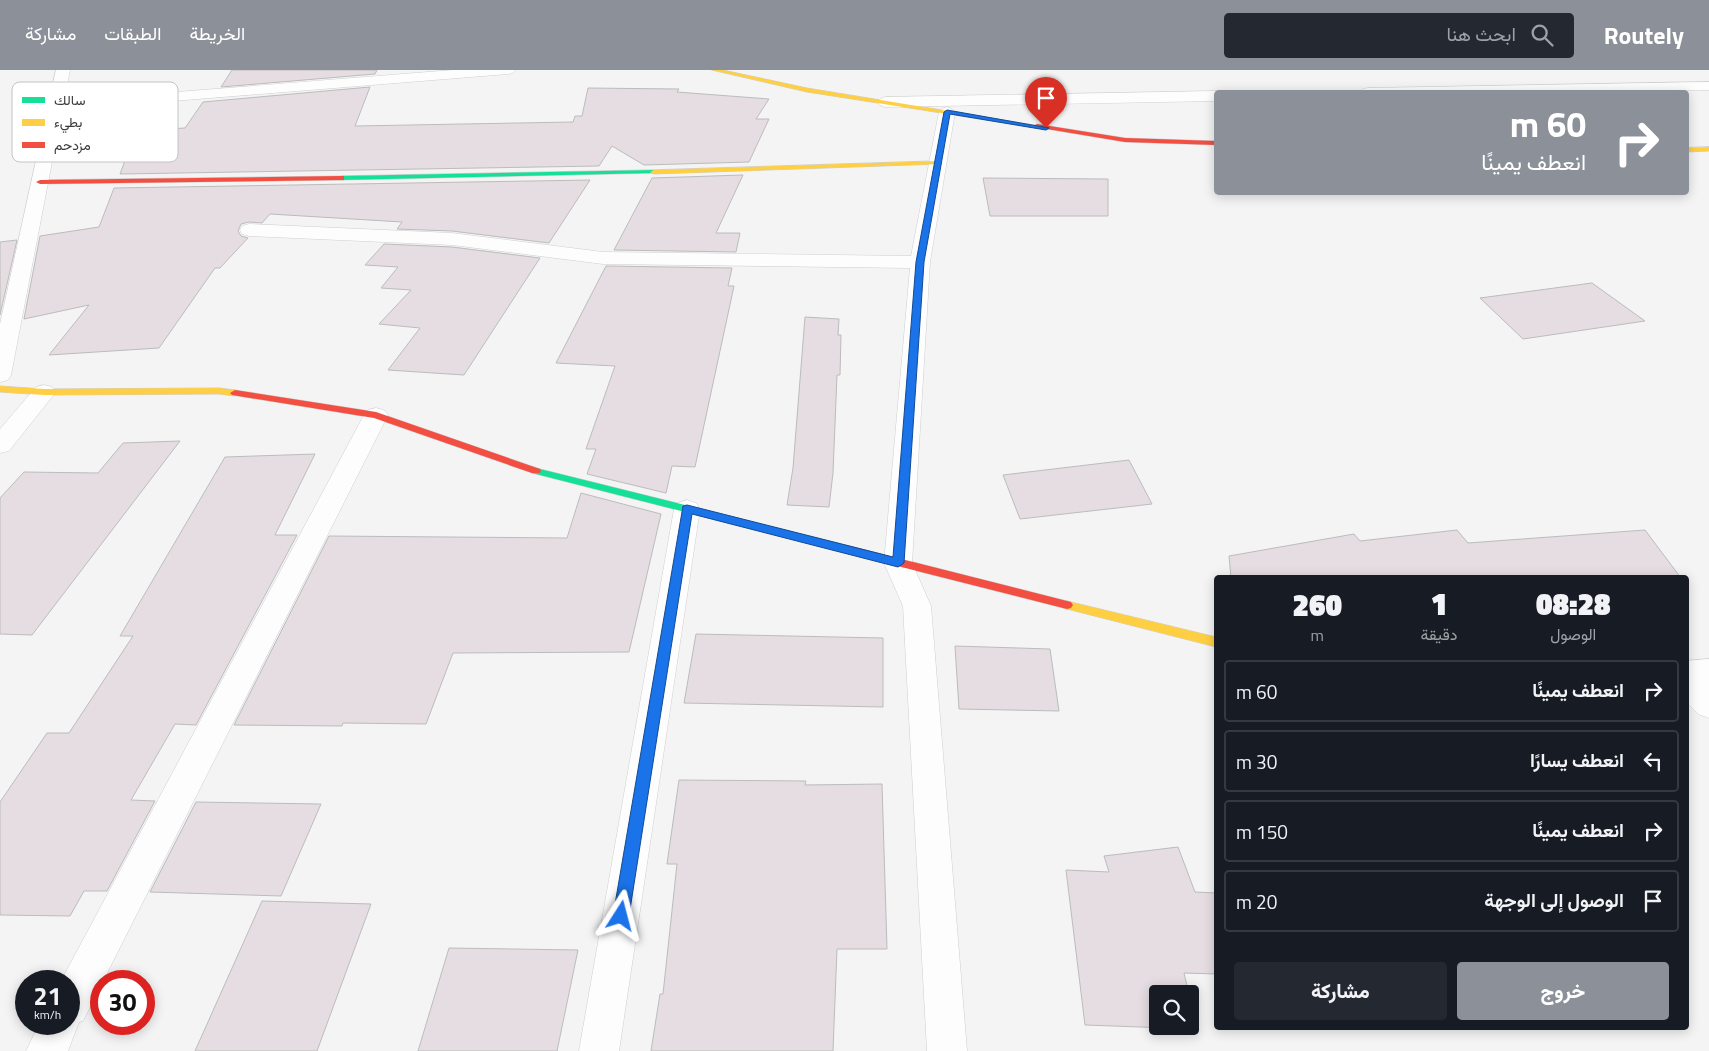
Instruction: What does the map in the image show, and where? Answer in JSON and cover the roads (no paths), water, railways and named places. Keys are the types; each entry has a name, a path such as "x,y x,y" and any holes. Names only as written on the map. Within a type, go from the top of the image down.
{"street":[{"path":"178,96 508,70"},
{"path":"715,70 807,90 1125,140 1214,143"},
{"path":"1482,90 1709,86"},
{"path":"885,102 1214,96"},
{"path":"947,112 920,262 898,563 917,606 947,1051"},
{"path":"1689,150 1709,150"},
{"path":"0,375 44,162"},
{"path":"40,182 512,176 938,163"},
{"path":"249,230 452,239 603,258 920,262"},
{"path":"0,389 44,392 219,391 376,415 541,473 1214,642"},
{"path":"0,445 44,392"},
{"path":"80,986 376,415"},
{"path":"599,1051 687,509"},
{"path":"1689,673 1709,671"},
{"path":"1689,684 1709,705"},
{"path":"46,1051 54,1035"}]}
